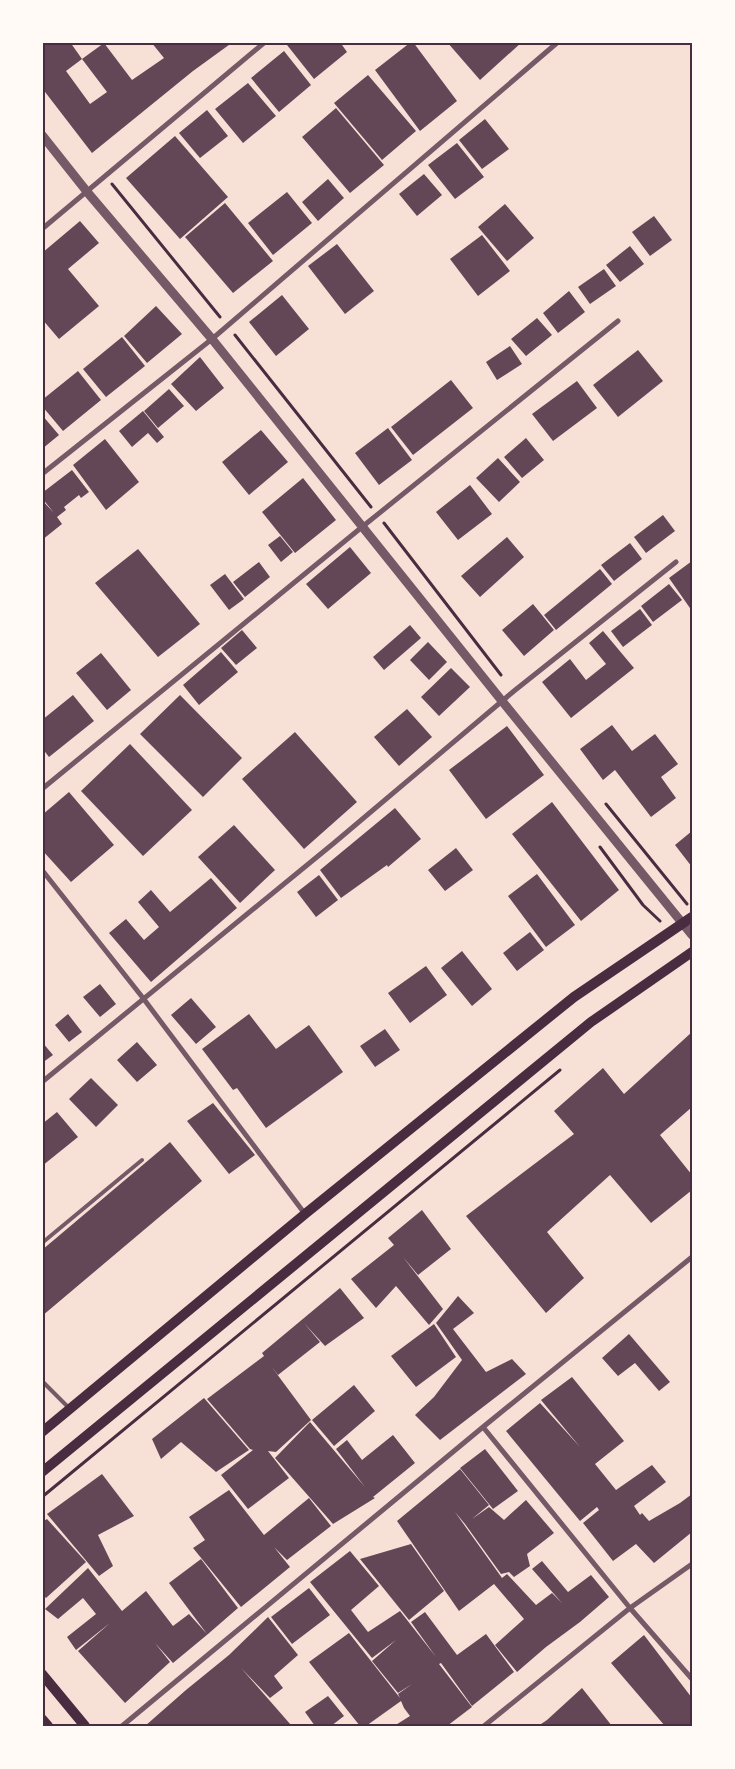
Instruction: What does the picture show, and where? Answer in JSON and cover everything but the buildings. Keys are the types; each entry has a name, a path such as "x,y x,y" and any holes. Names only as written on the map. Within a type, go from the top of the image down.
{"main road":[{"path":"42,1432 305,1214 574,997 692,917"},
{"path":"42,1472 591,1022 692,952"},
{"path":"42,1674 85,1726"},
{"path":"42,1719 48,1726"}],"street":[{"path":"42,229 88,193 265,42"},
{"path":"42,474 212,339 558,42"},
{"path":"42,135 88,193 212,339 692,935"},
{"path":"42,788 618,321"},
{"path":"42,1082 514,691 676,562"},
{"path":"42,870 143,998 305,1214"},
{"path":"122,1726 483,1427 692,1257"},
{"path":"483,1427 630,1608 692,1679"},
{"path":"484,1726 630,1608 692,1564"}],"lane":[{"path":"42,1243 142,1160"},
{"path":"42,1381 70,1409"}],"path":[{"path":"106,177 227,326 514,691"},
{"path":"604,802 692,910"},
{"path":"42,1497 560,1070"}]}
